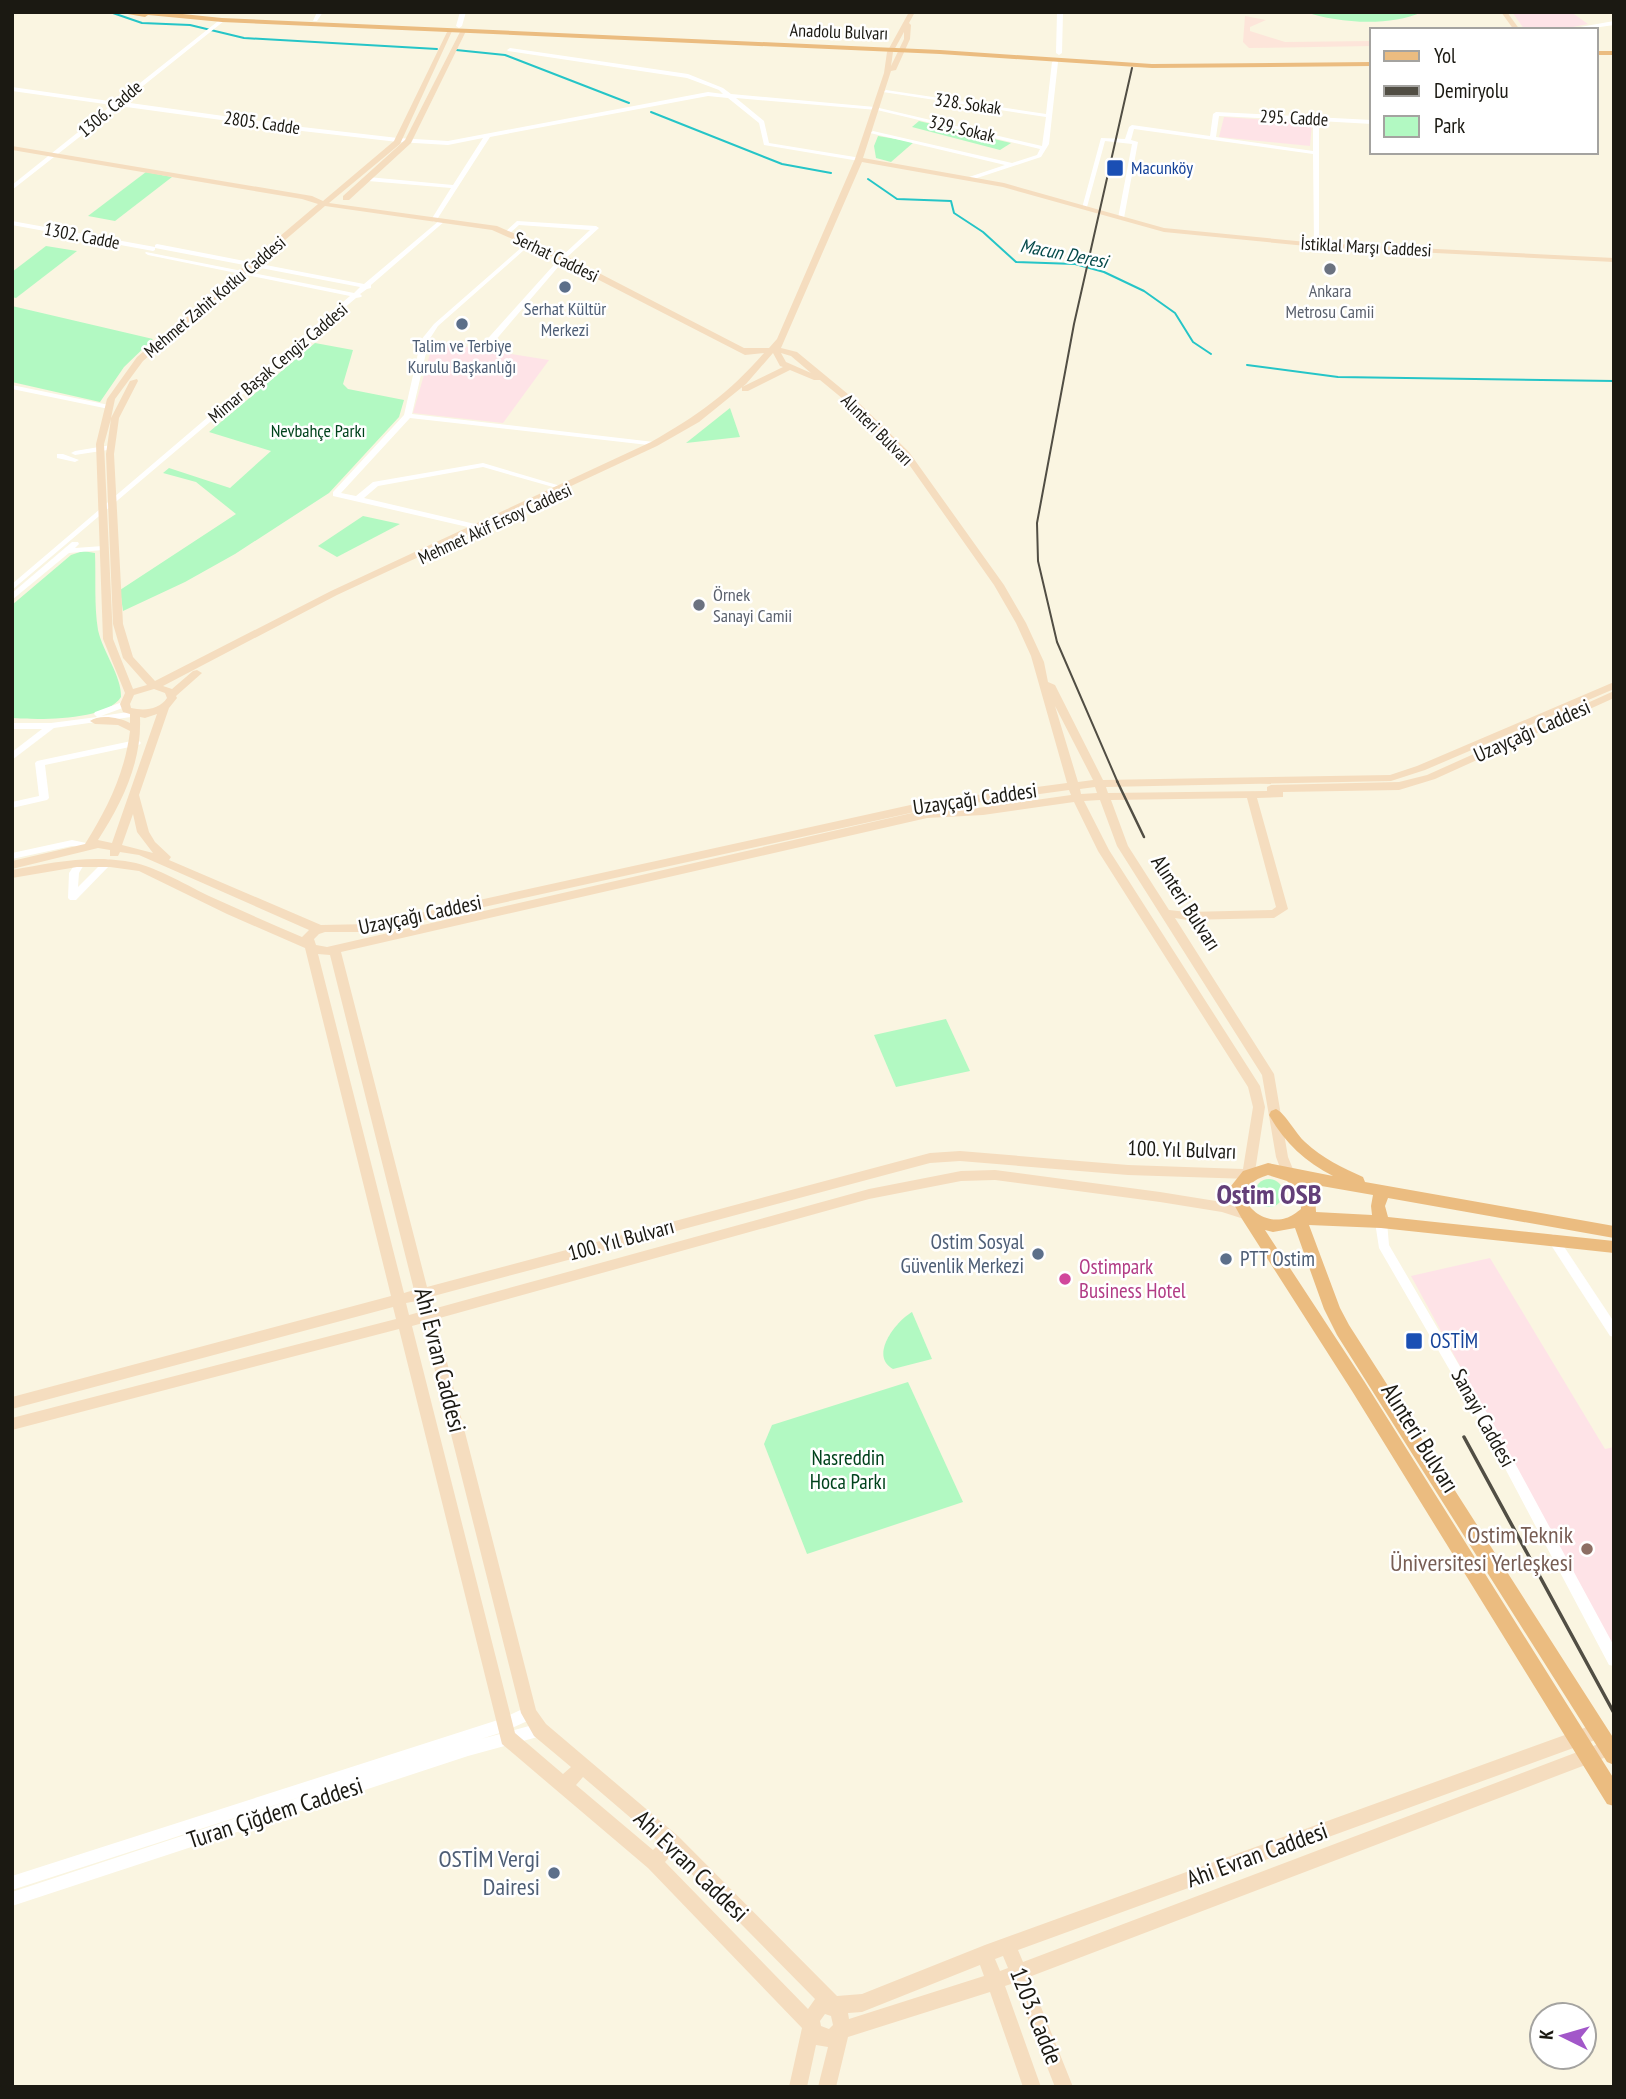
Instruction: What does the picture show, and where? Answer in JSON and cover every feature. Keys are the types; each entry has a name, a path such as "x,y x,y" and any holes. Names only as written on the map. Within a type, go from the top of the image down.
{"main road":[{"path":"120,12 222,20 665,38 698,44 893,47 905,43 923,49"},
{"path":"138,12 164,15"},
{"path":"180,12 458,29"},
{"path":"893,47 912,12"},
{"path":"1504,12 1516,28"},
{"name":"Mehmet Akif Ersoy Caddesi","path":"798,358 791,333 865,164 877,109 905,43 908,23"},
{"name":"Mehmet Zahit Kotku Caddesi","path":"127,699 107,639 101,516 109,407 140,359 333,203 398,140 458,29"},
{"name":"Mehmet Zahit Kotku Caddesi","path":"333,203 368,179 408,141 458,29"},
{"name":"Anadolu Bulvarı","path":"860,46 1131,63 1370,62"},
{"path":"893,47 901,52 923,49 1131,63"},
{"name":"Mehmet Akif Ersoy Caddesi","path":"153,686 183,673 334,593 564,489 667,447 747,384 771,351 865,164 893,47"},
{"name":"Serhat Caddesi","path":"12,148 190,175 356,208 494,228 563,258 742,350 771,351"},
{"name":"İstiklal Marşı Caddesi","path":"865,164 971,178 1177,232 1317,245 1614,260"},
{"name":"Mehmet Zahit Kotku Caddesi","path":"153,686 128,658 118,624 113,487 105,451 115,418 142,370 253,269"},
{"path":"771,351 790,352 798,358 796,363 789,367 771,351"},
{"name":"Alınteri Bulvarı","path":"771,351 772,368 789,367 827,382"},
{"name":"Alınteri Bulvarı","path":"798,358 906,454 999,585 1021,623 1097,778 1123,846 1268,1074 1282,1157 1289,1174"},
{"name":"Mehmet Akif Ersoy Caddesi","path":"564,489 696,420 747,384 789,367"},
{"path":"654,444 667,447"},
{"name":"Mehmet Akif Ersoy Caddesi","path":"172,694 191,676 476,528"},
{"name":"Alınteri Bulvarı","path":"1036,657 1077,798 1104,850 1254,1086 1259,1107 1249,1174"},
{"path":"140,671 183,673"},
{"name":"Uzayçağı Caddesi","path":"88,846 106,844 141,852 325,929 370,928 924,810 1054,791 1391,778 1421,768 1614,685"},
{"path":"153,686 165,688 172,694 171,701 164,708 150,714 135,714 128,710 127,699 153,686"},
{"name":"Uzayçağı Caddesi","path":"1143,789 1337,789 1399,786 1431,777 1614,694"},
{"path":"108,862 117,846 164,708"},
{"path":"79,863 109,816 136,743 135,714"},
{"path":"95,721 120,722 136,730"},
{"path":"924,810 975,792 1071,779 1397,774"},
{"path":"924,810 952,816 1117,795 1143,789 1251,795 1337,789"},
{"path":"136,791 138,821 145,840 179,868"},
{"path":"1168,917 1273,914 1282,909 1251,795"},
{"name":"Uzayçağı Caddesi","path":"310,947 321,951 924,810"},
{"path":"12,865 88,846"},
{"path":"12,874 79,863 108,862 142,868 310,947 311,934 325,929"},
{"name":"Ahi Evran Caddesi","path":"325,929 341,935 335,947 529,1713 540,1730 672,1842 835,2007 862,2004 985,1954 1598,1731"},
{"name":"Ahi Evran Caddesi","path":"310,947 401,1300 506,1732 564,1786 654,1862 811,2025"},
{"path":"1276,1115 1297,1145 1317,1161 1382,1191"},
{"name":"100. Yıl Bulvarı","path":"12,1403 930,1158 960,1156 1128,1170 1249,1174"},
{"path":"930,1158 939,1168 938,1181"},
{"path":"899,1167 904,1188"},
{"path":"1614,1232 1268,1169 1249,1174 1237,1188 1237,1197 1247,1215 1269,1226 1282,1226 1316,1218 1381,1222 1614,1247"},
{"path":"1289,1174 1298,1180 1309,1195 1308,1212 1300,1220"},
{"name":"100. Yıl Bulvarı","path":"12,1424 405,1322 869,1194 938,1181 995,1175 1200,1203 1247,1215"},
{"path":"1381,1222 1378,1206 1382,1191"},
{"name":"Alınteri Bulvarı","path":"1247,1215 1358,1386 1614,1797"},
{"name":"Alınteri Bulvarı","path":"1300,1220 1332,1309 1343,1330 1611,1752"},
{"name":"Ahi Evran Caddesi","path":"840,2031 993,1982 1588,1756 1611,1752"},
{"path":"564,1786 582,1766"},
{"path":"1451,1786 1462,1804"},
{"path":"1428,1794 1437,1814"},
{"path":"1308,1836 1319,1858"},
{"path":"654,1862 672,1842"},
{"path":"1286,1846 1297,1866"},
{"path":"1164,1889 1175,1911"},
{"path":"1142,1896 1152,1920"},
{"name":"1203. Cadde","path":"1008,1946 1064,2087"},
{"name":"1203. Cadde","path":"985,1954 1032,2087"},
{"path":"798,2087 815,2009 825,2004 835,2007 841,2015 827,2087"},
{"path":"811,2025 817,2035 827,2039 840,2031"}],"street":[{"path":"315,20 320,12"},
{"path":"458,29 463,12"},
{"path":"971,178 1039,156 1049,116 1060,12"},
{"name":"1306. Cadde","path":"12,188 116,102 222,20"},
{"path":"1580,28 1614,23"},
{"path":"510,50 677,74 710,84 762,122 765,144 865,164"},
{"name":"2805. Cadde","path":"12,89 398,140 447,143"},
{"name":"328. Sokak","path":"886,92 1049,116"},
{"path":"447,143 708,94 728,95"},
{"name":"329. Sokak","path":"728,95 877,109 1043,148"},
{"name":"295. Cadde","path":"1213,137 1216,114 1370,122"},
{"path":"1316,120 1317,245"},
{"path":"1128,141 1132,127 1317,153"},
{"path":"873,132 1013,165"},
{"name":"Mimar Başak Cengiz Caddesi","path":"12,598 66,552 112,503 359,296 438,220 488,135"},
{"path":"1084,207 1103,139 1135,142 1121,218"},
{"path":"447,143 482,147"},
{"path":"368,179 456,187"},
{"name":"1302. Cadde","path":"12,223 253,269"},
{"path":"485,347 563,258 596,228 517,223 508,233"},
{"path":"476,528 336,494 408,416 425,340 436,325 530,242"},
{"name":"1302. Cadde","path":"153,249 253,269"},
{"path":"253,269 369,287"},
{"path":"253,269 359,296"},
{"path":"12,387 109,407"},
{"path":"408,416 654,444"},
{"path":"60,456 75,460"},
{"path":"358,499 376,484 483,465 564,489"},
{"path":"113,487 129,490"},
{"name":"Mimar Başak Cengiz Caddesi","path":"12,588 101,516"},
{"path":"66,552 85,547 103,548"},
{"path":"12,724 102,714 127,699"},
{"path":"12,724 51,726 135,714"},
{"path":"12,757 51,726"},
{"path":"12,805 44,798 40,762 136,743"},
{"path":"12,856 72,842 88,846"},
{"path":"79,863 74,873 73,898 108,862"},
{"name":"Sanayi Caddesi","path":"1381,1222 1383,1245 1493,1434 1614,1660"},
{"path":"1553,1240 1614,1332"},
{"name":"Turan Çiğdem Caddesi","path":"506,1732 529,1713"},
{"name":"Turan Çiğdem Caddesi","path":"12,1899 34,1884 355,1780 506,1732 540,1730"},
{"name":"Turan Çiğdem Caddesi","path":"12,1883 34,1884"}],"shaded area":[{"path":"1512,12 1571,12 1588,24 1568,28 1524,28"},
{"path":"1245,16 1266,20 1250,27 1250,31 1285,42 1370,41 1370,46 1249,48 1243,42"},
{"path":"1224,117 1312,123 1310,146 1219,137"},
{"path":"434,340 549,360 503,423 413,413"},
{"name":"Ostim Teknik Üniversitesi Yerleşkesi","path":"1490,1258 1605,1449 1614,1447 1614,1649 1411,1276"}],"green space":[{"path":"1305,12 1422,12 1394,20 1363,22 1333,19"},
{"path":"919,121 1011,143 1000,150 912,127"},
{"path":"878,136 914,142 891,162 876,158 874,146"},
{"path":"146,172 172,177 115,221 88,216"},
{"path":"46,246 77,251 16,298 12,297 12,272"},
{"path":"12,306 153,339 124,367 100,402 12,382"},
{"name":"Nevbahçe Parkı","path":"315,343 353,350 343,384 348,389 404,400 399,417 329,493 235,554 185,582 123,611 120,590 236,514 196,482 163,473 169,468 230,488 271,451 209,432"},
{"path":"730,408 740,437 686,443"},
{"path":"363,516 400,524 337,557 318,546"},
{"path":"83,551 95,553 98,630 119,681 121,697 113,705 87,715 54,719 12,718 12,605 71,555"},
{"path":"946,1019 970,1071 896,1087 874,1035"},
{"path":"1269,1179 1279,1183 1283,1193 1279,1203 1269,1207 1259,1203 1255,1193 1259,1183"},
{"path":"912,1312 932,1359 893,1369 883,1356 887,1339 898,1323"},
{"name":"Nasreddin Hoca Parkı","path":"908,1382 963,1502 807,1554 764,1444 772,1425"}],"waterway":[{"name":"Macun Deresi","path":"110,12 142,23 190,25 244,38 437,49"},
{"name":"Macun Deresi","path":"456,50 505,55 629,103"},
{"name":"Macun Deresi","path":"651,112 782,164 831,173"},
{"name":"Macun Deresi","path":"868,179 897,199 951,201 954,213 983,232 1016,262 1075,264 1104,272 1144,291 1175,313 1193,342 1211,354"},
{"name":"Macun Deresi","path":"1247,365 1338,377 1614,381"}],"railway":[{"path":"1118,783 1057,642 1038,561 1037,523 1074,324 1132,68"},
{"path":"1117,781 1144,837"},
{"path":"1464,1437 1614,1713"}],"place":[{"name":"Macunköy","path":"1115,168"},
{"name":"Ankara Metrosu Camii","path":"1330,269"},
{"name":"Serhat Kültür Merkezi","path":"565,287"},
{"name":"Talim ve Terbiye Kurulu Başkanlığı","path":"462,324"},
{"name":"Örnek Sanayi Camii","path":"699,605"},
{"name":"Ostim Sosyal Güvenlik Merkezi","path":"1038,1254"},
{"name":"PTT Ostim","path":"1226,1259"},
{"name":"Ostimpark Business Hotel","path":"1065,1279"},
{"name":"OSTİM","path":"1414,1341"},
{"name":"Ostim Teknik Üniversitesi Yerleşkesi","path":"1587,1549"},
{"name":"OSTİM Vergi Dairesi","path":"554,1873"}],"district":[{"name":"Ostim OSB","path":"1269,1194"}]}
